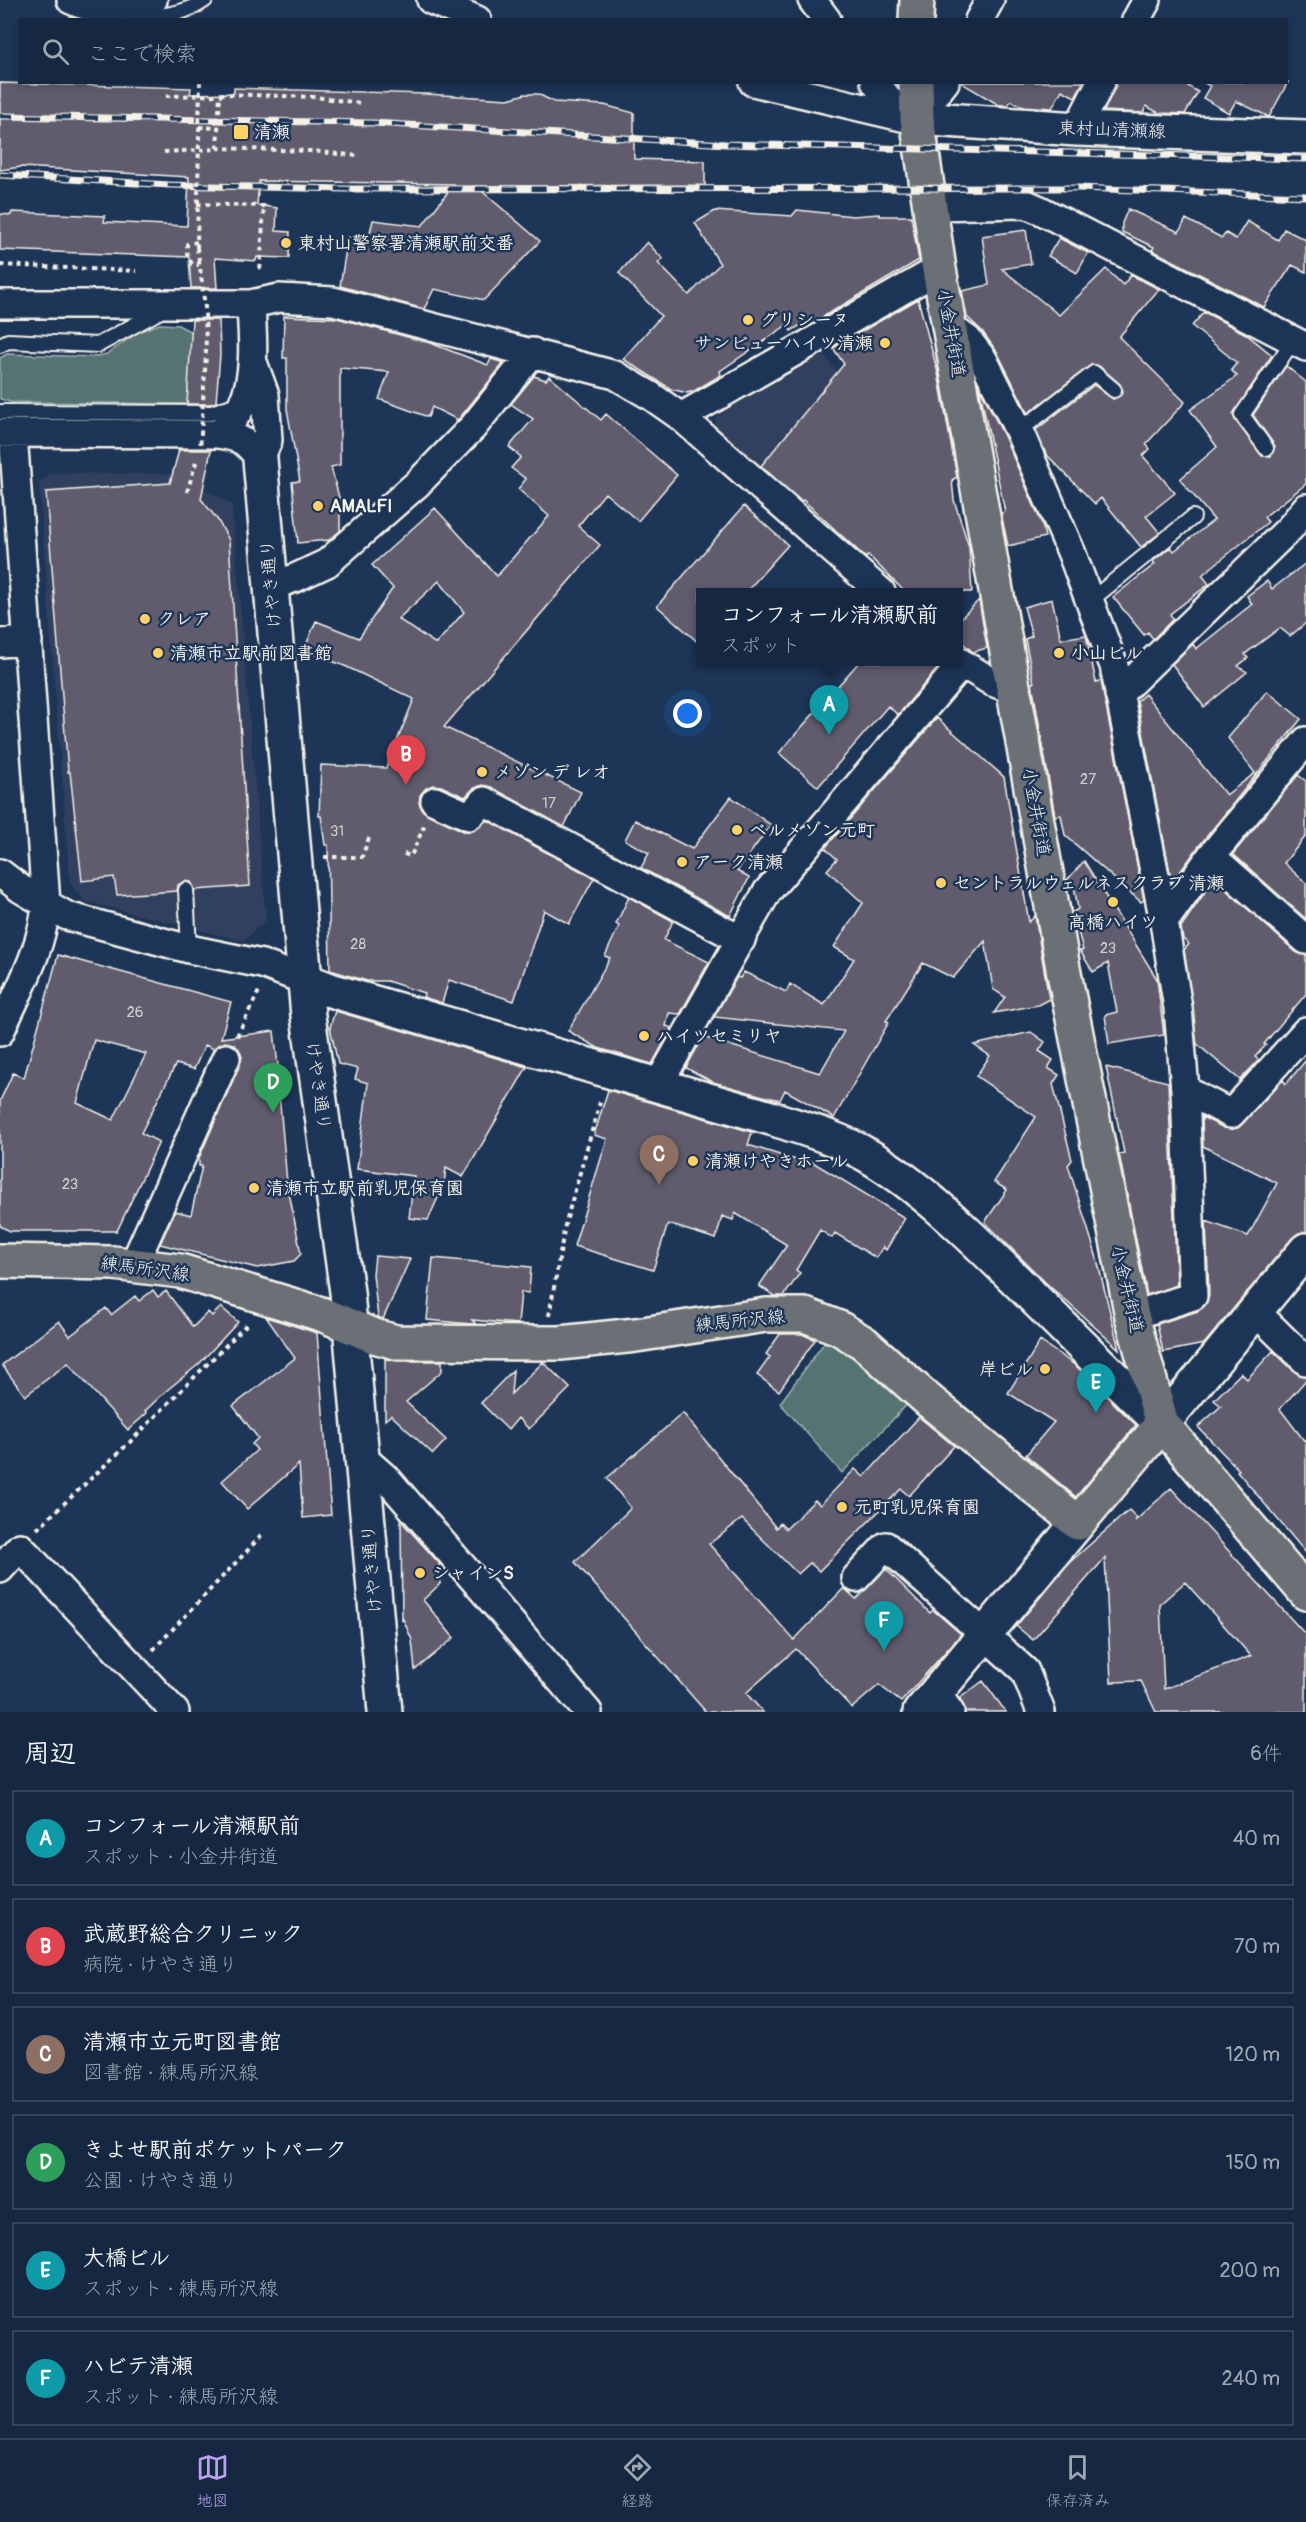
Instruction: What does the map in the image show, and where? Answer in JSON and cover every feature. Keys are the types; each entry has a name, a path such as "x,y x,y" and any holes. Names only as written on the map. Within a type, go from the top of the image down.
{"main road":[{"path":"916,18 917,0"},
{"name":"小金井街道","path":"916,84 910,118 930,206 939,269 1082,1069 1132,1316 1162,1424 1306,1593"},
{"name":"練馬所沢線","path":"0,1261 113,1263 180,1271 272,1298 396,1342 544,1343 636,1335 766,1314 805,1315 839,1328 864,1343 936,1407 1078,1523"},
{"path":"1078,1523 1162,1424"}],"street":[{"path":"431,0 472,18"},
{"path":"812,0 826,18"},
{"path":"980,18 990,0"},
{"path":"1137,18 1147,0"},
{"path":"86,6 114,9 141,8"},
{"path":"762,84 910,118"},
{"path":"877,84 910,118"},
{"path":"910,118 943,84"},
{"path":"1077,129 1100,84"},
{"name":"東村山清瀬線","path":"910,118 1077,129 1306,137"},
{"path":"930,206 1026,204 1299,344"},
{"path":"681,417 939,269"},
{"path":"0,304 251,304 279,298 333,301 615,375 681,417 876,588"},
{"path":"0,1032 40,942 45,922 46,904 28,641 4,426 231,423 240,411 247,394 253,361 251,304"},
{"path":"950,327 968,340 983,359 1019,431 1090,600 1114,666 1164,922 1178,1008 1185,1090 1193,1296 1132,1316"},
{"path":"271,586 295,578 327,562 417,484 474,427 533,352"},
{"path":"214,424 249,445 260,459 268,440 265,395 253,361"},
{"name":"けやき通り","path":"260,459 304,980 347,1292 335,1319 362,1457 385,1712"},
{"path":"1119,694 1290,528 1306,508"},
{"path":"0,643 28,641"},
{"path":"963,664 992,682 1014,690"},
{"path":"658,1085 767,892 957,666"},
{"path":"1164,922 1211,856 1306,741"},
{"path":"435,801 469,816 484,801 741,940"},
{"path":"1211,856 1306,940"},
{"path":"0,873 21,889 67,916 189,949 262,964 330,990 774,1119 830,1138 865,1154 900,1176 934,1204 992,1257 1162,1424 1254,1310 1306,1250"},
{"path":"1185,1090 1232,1114 1306,1031"},
{"path":"136,1265 139,1252 226,1058"},
{"path":"1254,1310 1306,1361"},
{"path":"362,1457 388,1480 588,1712"},
{"path":"935,1706 984,1636 1078,1523"},
{"path":"856,1578 886,1546 1025,1671 1041,1712"},
{"path":"0,1569 20,1547 176,1712"}],"lane":[{"path":"141,8 175,14 195,8 205,0"},
{"path":"0,345 8,341 98,345 172,304"},
{"path":"1266,448 1242,415 1299,344"},
{"path":"1019,431 1094,373 1114,390"},
{"path":"1090,600 1193,517"},
{"path":"186,890 189,949"}],"path":[{"path":"187,492 200,450 206,354 197,242 200,84"},
{"path":"232,95 220,94 217,148 310,151 359,156"},
{"path":"166,96 315,97 360,103"},
{"path":"199,127 218,128"},
{"path":"164,152 227,148"},
{"path":"197,204 264,206 260,272"},
{"path":"197,242 187,244 187,254 192,264 199,265"},
{"path":"0,266 136,271"},
{"path":"405,854 411,856 435,801"},
{"path":"317,857 362,857 369,838"},
{"path":"544,1343 565,1225 609,1072"},
{"path":"20,1547 130,1442 272,1298"},
{"path":"135,1669 262,1535"}],"shaded area":[{"path":"821,351 877,424 805,507 713,431 716,417"},
{"name":"クレア","path":"51,473 179,474 232,505 266,920 243,941 84,901 70,883 39,484"}],"green space":[{"path":"160,324 178,325 197,335 191,404 10,402 0,399 0,358 7,354 94,357 107,354 140,331"},
{"path":"832,1332 915,1396 842,1473 780,1403"}],"building":[{"path":"0,83 191,88 190,94 234,93 234,88 508,99 525,94 538,94 554,102 604,105 634,113 634,159 705,161 705,185 476,186 540,241 484,300 434,289 424,309 340,286 348,237 368,240 373,220 422,226 454,184 259,181 257,205 277,208 276,231 290,232 289,258 257,257 256,261 215,258 217,288 191,288 189,257 0,250 0,214 11,215 12,212 105,216 104,222 187,226 189,177 21,167 0,170"},
{"path":"963,84 1082,84 1075,97 1062,90 1052,108 1022,106 1011,101 1008,105 999,105"},
{"path":"1116,84 1184,84 1198,92 1185,114 1159,113 1146,106 1143,113 1104,111"},
{"path":"1206,84 1287,84 1269,117 1236,101 1229,113 1203,98 1210,86"},
{"path":"1128,209 1179,232 1186,219 1222,238 1226,233 1236,239 1247,221 1278,240 1284,229 1306,240 1306,272 1292,265 1264,307 1152,250 1154,247 1122,232 1122,223"},
{"path":"797,210 853,216 879,214 880,216 911,216 919,260 816,321 814,317 791,331 787,325 720,371 721,375 694,391 687,393 671,389 623,359 661,316 619,273 647,242 663,259 658,263 689,295 720,264 695,223 715,211 792,216"},
{"path":"1026,230 1031,264 1002,269 1059,315 1106,269 1123,285 1131,275 1159,289 1119,337 1185,402 1146,444 1150,449 1143,456 1175,493 1146,516 1160,533 1141,547 1101,498 1095,504 1046,454 1036,430 1094,385 1113,399 1121,395 1123,391 1120,384 1099,366 1092,364 1028,413 997,352 982,331 967,317 962,291 989,285 982,236"},
{"path":"1059,238 1088,253 1077,273 1048,256"},
{"path":"918,299 938,373 957,477 952,480 954,500 969,547 972,592 963,592 963,588 901,588 868,555 866,558 803,500 801,501 761,466 844,364 833,348"},
{"path":"1204,312 1246,334 1272,355 1233,414 1262,456 1271,456 1275,446 1253,415 1286,366 1306,382 1306,484 1264,517 1268,522 1202,575 1209,584 1170,614 1173,619 1153,639 1148,632 1144,635 1113,597 1155,564 1153,561 1171,547 1174,551 1214,520 1180,479 1217,447 1190,410 1237,376 1231,370 1237,363 1192,326"},
{"path":"284,316 337,318 430,343 488,365 491,359 504,363 458,420 432,407 428,417 379,399 389,372 340,368 340,465 331,467 340,501 340,531 329,540 298,543 292,482 300,481 287,409 287,358 283,358"},
{"path":"192,320 219,320 220,355 216,402 210,404 187,404"},
{"path":"534,376 546,380 549,376 601,420 606,414 677,475 638,521 605,493 578,526 600,545 444,727 581,792 564,827 491,787 482,785 473,789 465,797 441,786 433,785 426,788 420,795 419,803 423,811 463,831 473,831 487,820 594,878 569,924 544,910 514,1001 449,980 442,1003 423,997 424,993 387,981 367,981 330,970 328,845 325,845 321,816 319,816 321,765 386,768 414,699 347,667 304,650 316,621 359,638 393,588 372,565 435,508 497,576 549,516 518,489 526,479 511,468 521,457 509,447 533,419 511,404","holes":["439,581 464,612 436,644 398,619"]},
{"path":"979,386 1005,438 1042,524 1045,537 1008,546 1001,513 1005,512"},
{"name":"クレア","path":"179,450 211,450 201,499 217,519 229,540 250,886 195,890 191,882 185,881 178,885 177,891 117,895 114,877 82,881 70,772 68,772 46,492 170,483"},
{"path":"744,506 788,545 750,588 696,588 696,640 657,606"},
{"path":"1306,563 1306,623 1290,636 1280,628 1245,654 1248,658 1238,666 1247,672 1204,707 1172,664 1193,644 1196,649 1252,604 1247,596 1267,581 1272,589"},
{"path":"1052,599 1061,639 1086,635 1096,682 1101,681 1144,900 1141,902 1065,835 1061,815 1055,816 1025,639 1032,636 1024,607"},
{"path":"979,600 987,648 973,652 963,643 963,616"},
{"path":"855,666 940,666 898,715 888,706 818,787 779,753"},
{"path":"1267,691 1301,719 1172,883 1137,701 1145,694 1226,795 1255,773 1228,738"},
{"path":"937,718 1004,777 1029,922 1035,916 1049,999 1038,1005 994,1013 1005,997 993,989 985,941 953,978 923,963 886,1021 889,1022 834,1118 785,1090 780,1100 713,1082 686,1068 703,1037 820,1073 844,1031 714,1017 737,977 740,978 744,972 786,992 790,984 824,1005 854,959 834,947 863,903 827,870 837,859 825,848"},
{"path":"1298,775 1306,781 1306,836 1284,863 1306,883 1306,919 1233,854"},
{"name":"アーク清瀬","path":"731,797 771,825 737,871 749,878 730,916 641,868 649,853 625,840 635,820 692,849"},
{"path":"1084,861 1157,979 1164,1035 1109,1044 1105,1015 1117,1012 1108,963 1093,972 1080,951 1083,950 1073,912 1078,909 1074,886 1067,880"},
{"path":"1214,879 1296,952 1306,955 1306,994 1264,1044 1266,1045 1255,1057 1259,1060 1240,1080 1197,1044 1184,950 1189,944 1183,939 1181,927"},
{"path":"629,897 673,921 664,940 709,962 680,1014 669,1013 666,1026 672,1028 652,1064 598,1048 568,1031 610,958 605,956 619,926 616,924"},
{"path":"58,955 231,1002 221,1038 274,1031 287,1182 301,1254 294,1261 257,1268 160,1244 175,1211 191,1215 202,1166 199,1166 199,1158 242,1057 239,1049 233,1044 225,1042 214,1049 205,1045 194,1069 176,1064 141,1133 159,1142 117,1231 10,1231 0,1226 0,1101 13,1073 24,1078","holes":["94,1040 146,1054 113,1120 77,1103"]},
{"path":"335,1011 527,1067 463,1177 446,1168 444,1184 428,1220 409,1218 414,1176 357,1169 368,1083 355,1079 358,1069 338,1064 330,1027"},
{"path":"1031,1032 1045,1042 1039,1051 1053,1060 1048,1068 1059,1075 1053,1084 1072,1160 1068,1165 1096,1255 1119,1349 1045,1282 985,1222 1007,1190 994,1182 1036,1117 976,1076 990,1056 974,1045"},
{"path":"1306,1060 1306,1232 1299,1233 1292,1238 1204,1344 1163,1352 1157,1324 1198,1311 1206,1304 1209,1295 1206,1221 1248,1236 1277,1183 1203,1146 1202,1117 1224,1128 1238,1128 1283,1080 1286,1084"},
{"path":"1106,1067 1168,1082 1177,1285 1147,1295 1119,1154 1124,1153"},
{"path":"608,1090 752,1132 748,1145 809,1164 811,1161 905,1218 886,1250 883,1247 876,1258 835,1233 832,1238 820,1230 796,1270 800,1273 784,1296 775,1296 759,1286 787,1245 735,1213 733,1220 722,1216 716,1239 668,1224 653,1270 574,1246 607,1139 594,1135"},
{"path":"375,1256 410,1259 383,1319 378,1317 373,1274"},
{"path":"433,1258 531,1267 529,1293 521,1292 518,1324 472,1320 476,1324 471,1324 427,1320"},
{"path":"153,1290 158,1297 166,1291 193,1327 208,1312 212,1316 221,1307 238,1322 199,1364 166,1391 128,1430 68,1363 25,1396 2,1365 59,1321 70,1336 106,1308 111,1315 135,1296 139,1301"},
{"path":"266,1317 317,1333 331,1515 303,1518 299,1464 247,1509 222,1481 257,1450 252,1444 258,1438 233,1406 295,1358"},
{"path":"780,1334 802,1334 815,1340 779,1391 757,1375 770,1357 766,1354"},
{"path":"1040,1341 1076,1366 1136,1425 1076,1497 1026,1455 1054,1422 1008,1393"},
{"path":"1273,1351 1295,1372 1306,1376 1306,1380 1280,1409 1306,1443 1306,1553 1237,1471 1239,1470 1198,1427 1221,1406 1214,1400 1241,1373 1247,1379"},
{"path":"385,1358 396,1361 442,1361 442,1371 406,1402 446,1440 433,1454 391,1415 385,1420"},
{"path":"543,1362 570,1388 529,1429 518,1418 508,1430 481,1403 513,1370 511,1394"},
{"path":"683,1413 776,1528 780,1523 786,1529 815,1500 820,1505 855,1469 864,1477 919,1417 954,1446 909,1496 901,1489 819,1571 810,1563 798,1574 742,1519 709,1544 794,1640 844,1588 856,1599 886,1569 930,1613 933,1610 961,1634 901,1702 879,1685 852,1708 796,1649 746,1693 763,1712 706,1712 575,1562 631,1508 607,1478"},
{"path":"1171,1488 1306,1635 1306,1712 1156,1712 1141,1681 1111,1682 1105,1558 1033,1640 1016,1626 1069,1563 1129,1510 1137,1518 1135,1521","holes":["1185,1582 1251,1656 1164,1689 1160,1604"]},
{"path":"401,1521 439,1563 440,1584 423,1600 454,1638 415,1670 412,1640 402,1620"},
{"path":"983,1681 1006,1712 965,1712 960,1698"}],"railway":[{"path":"0,116 373,123 726,144 1306,159"},
{"path":"0,175 170,185 344,189 1077,188 1306,196"}],"place":[{"name":"清瀬","path":"241,132"},
{"name":"東村山警察署清瀬駅前交番","path":"286,243"},
{"name":"グリシーヌ","path":"748,320"},
{"name":"サンビューハイツ清瀬","path":"885,343"},
{"name":"AMALFI","path":"318,506"},
{"name":"クレア","path":"145,619"},
{"name":"清瀬市立駅前図書館","path":"158,653"},
{"name":"小山ビル","path":"1059,653"},
{"name":"コンフォール清瀬駅前","path":"829,735"},
{"name":"メゾン デ レオ","path":"482,772"},
{"name":"武蔵野総合クリニック","path":"406,785"},
{"name":"ベルメゾン元町","path":"737,830"},
{"name":"アーク清瀬","path":"682,862"},
{"name":"セントラルウェルネスクラブ 清瀬","path":"941,883"},
{"name":"高橋ハイツ","path":"1113,902"},
{"name":"ハイツセミリヤ","path":"644,1036"},
{"name":"きよせ駅前ポケットパーク","path":"273,1113"},
{"name":"清瀬けやきホール","path":"693,1161"},
{"name":"清瀬市立元町図書館","path":"659,1185"},
{"name":"清瀬市立駅前乳児保育園","path":"254,1188"},
{"name":"岸ビル","path":"1045,1369"},
{"name":"大橋ビル","path":"1096,1413"},
{"name":"元町乳児保育園","path":"842,1507"},
{"name":"シャインS","path":"420,1573"},
{"name":"ハビテ清瀬","path":"884,1651"}]}
